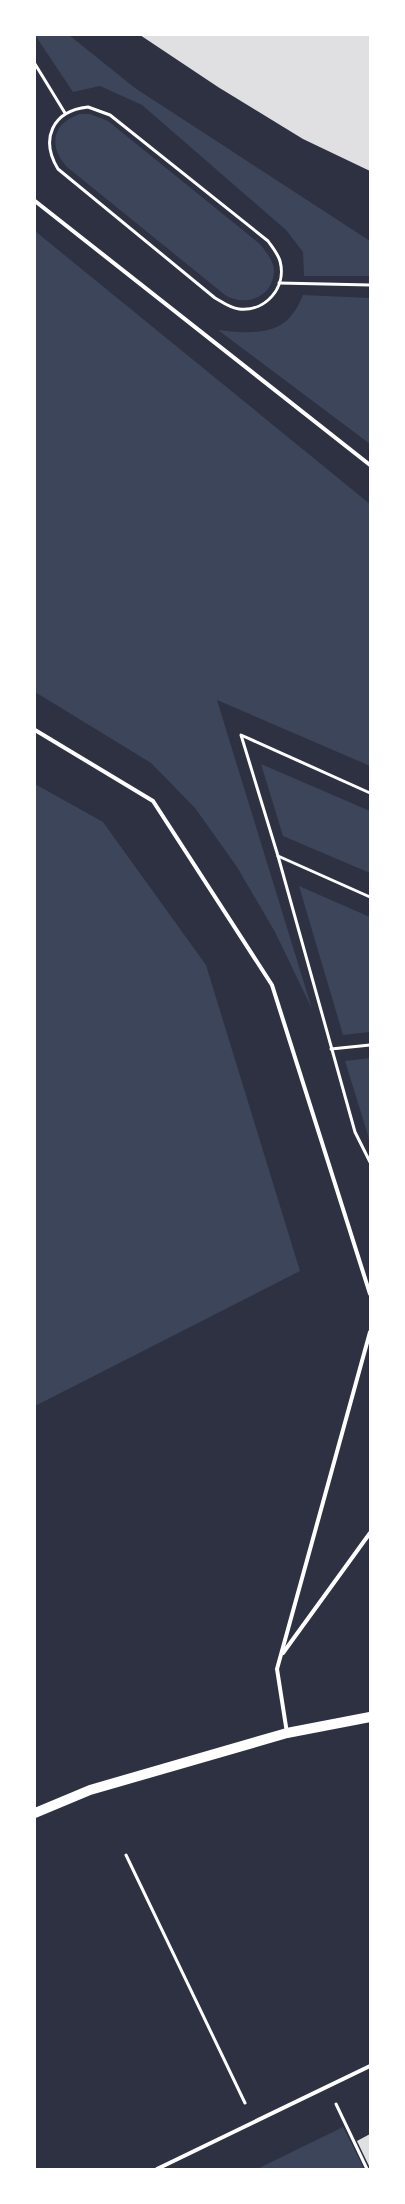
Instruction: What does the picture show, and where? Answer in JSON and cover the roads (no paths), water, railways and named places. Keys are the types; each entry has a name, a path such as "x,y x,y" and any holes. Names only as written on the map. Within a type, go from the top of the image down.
{"main road":[{"path":"35,1813 90,1790 287,1733 370,1717"}],"lane":[{"path":"35,201 370,465"},
{"path":"35,730 153,801 272,985 370,1294"},
{"path":"287,1733 277,1668 370,1332"},
{"path":"282,1654 370,1533"},
{"path":"157,2169 370,2066"}]}
